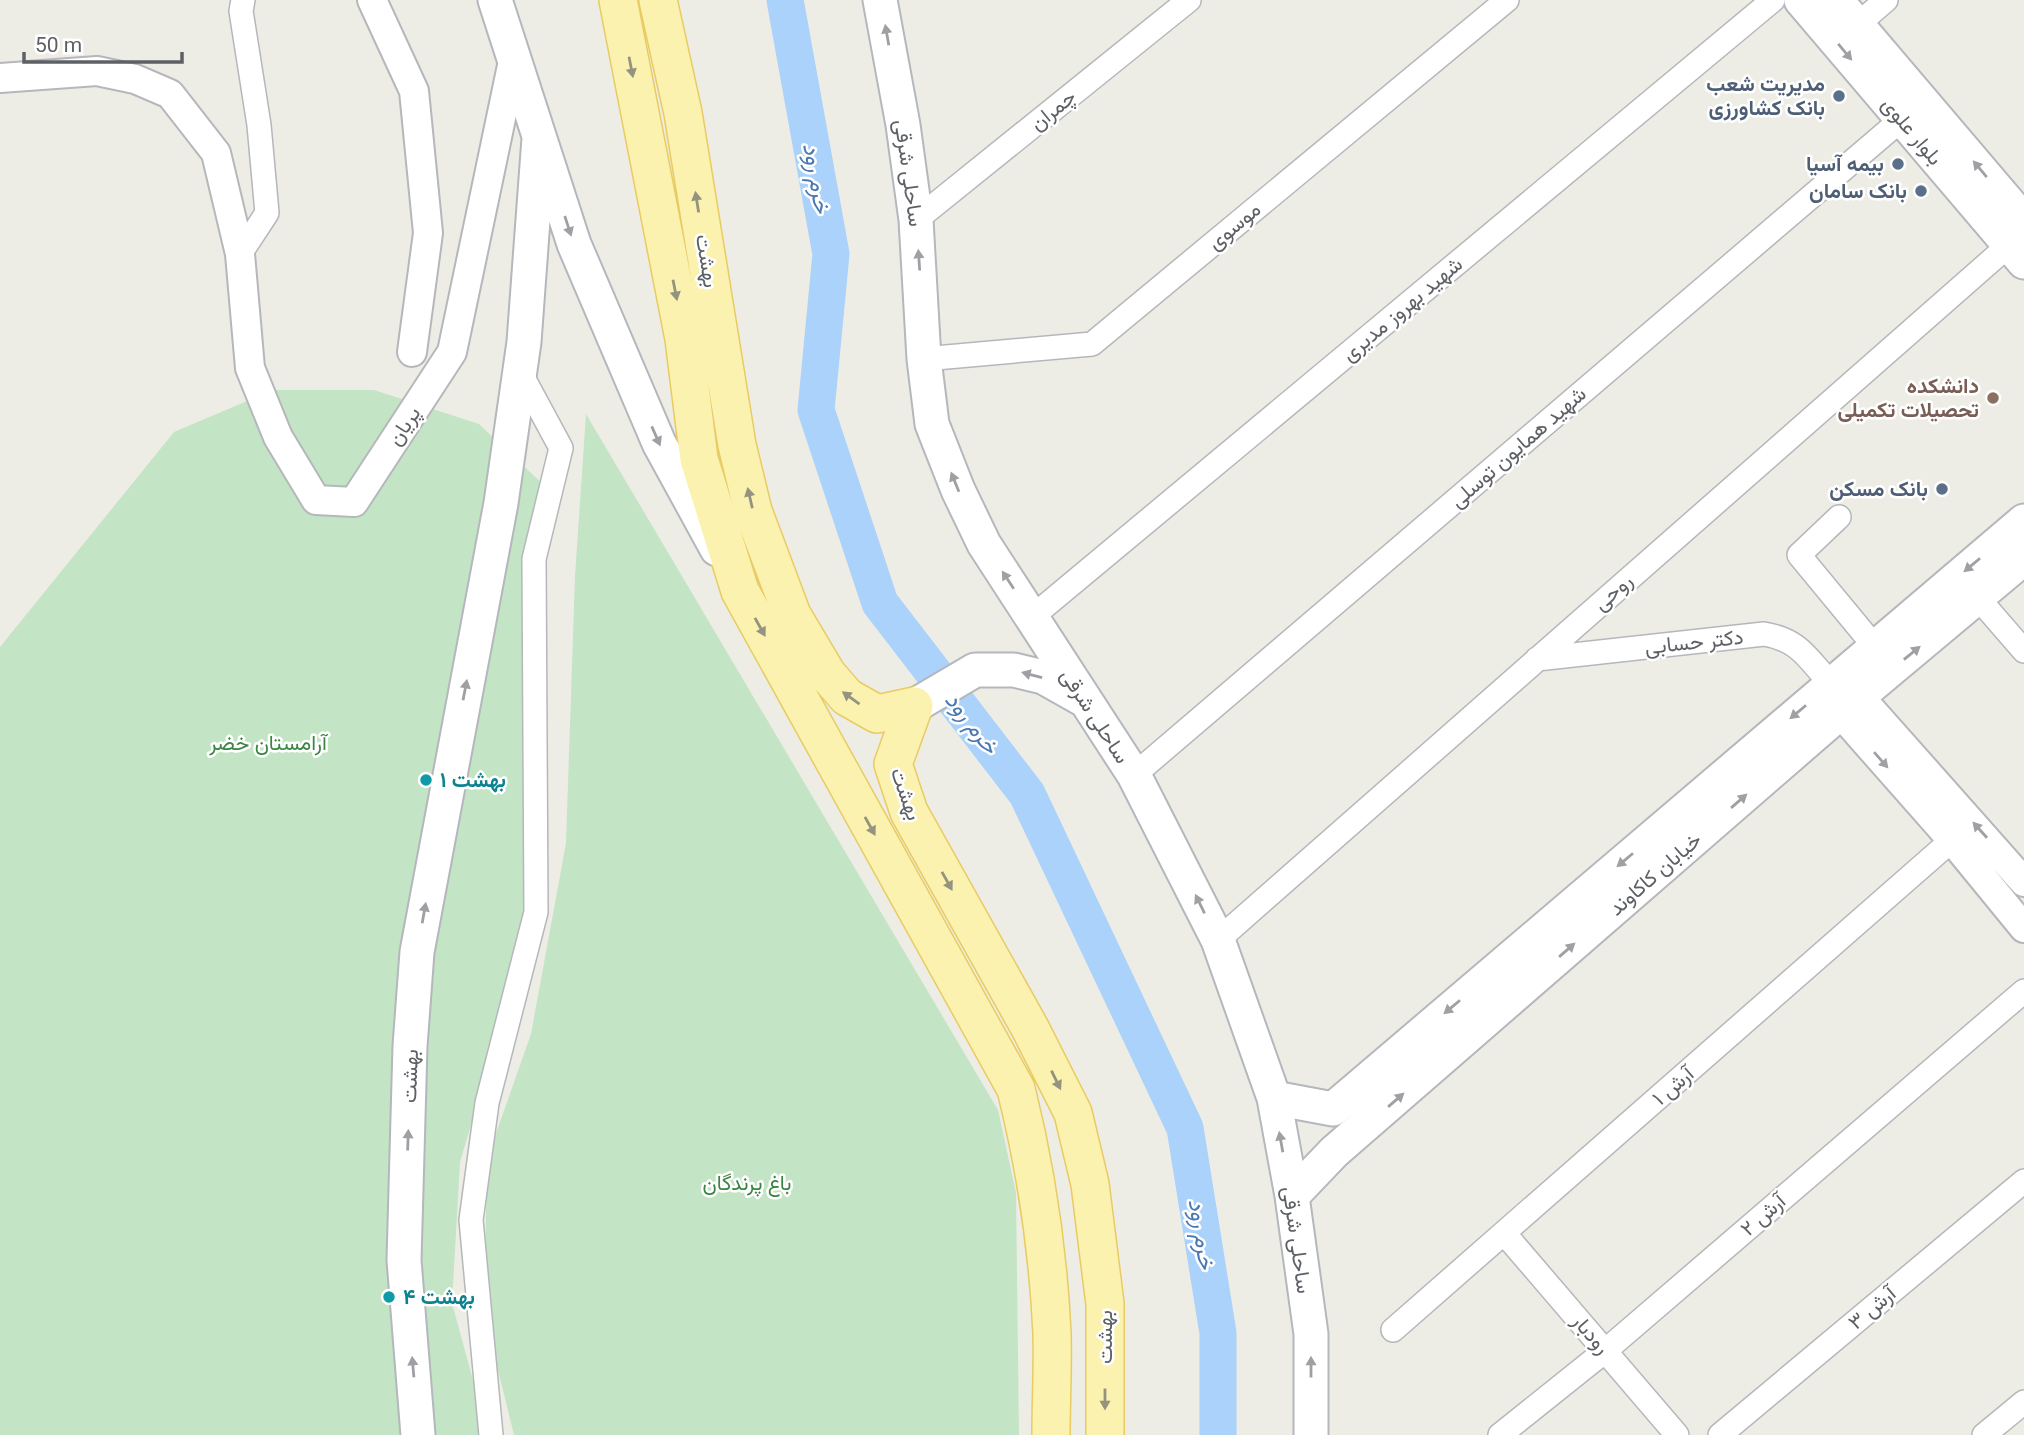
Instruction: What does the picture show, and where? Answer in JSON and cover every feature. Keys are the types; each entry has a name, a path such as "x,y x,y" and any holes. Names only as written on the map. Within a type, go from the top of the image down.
{"main road":[{"path":"495,0 574,244 659,443 740,591"},
{"path":"514,56 522,0"},
{"name":"بهشت","path":"618,0 684,339 699,459 740,591 1016,1089 1030,1146 1043,1223 1052,1334 1051,1435"},
{"name":"بهشت","path":"658,0 683,113 737,445 753,512 792,615 827,674 847,697 877,714 924,700"},
{"name":"ساحلی شرقی","path":"880,0 903,125 916,220 924,359 932,424 957,490 984,544 1134,775 1218,940 1274,1098 1293,1196 1311,1334 1311,1435"},
{"name":"بلوار علوی","path":"1801,0 1902,119 2019,243"},
{"name":"بلوار علوی","path":"1836,0 2019,243"},
{"name":"بهشت","path":"418,1435 404,1260 417,952 501,503 524,342 539,138"},
{"name":"خیابان کاکاوند","path":"1293,1196 1335,1152 1843,698 1875,647 2024,521"},
{"name":"خیابان کاکاوند","path":"1333,1109 1843,698 1978,598 2024,558"},
{"path":"924,700 975,670 1014,670 1043,677 1084,700"},
{"name":"بهشت","path":"924,700 893,764 909,812 1030,1028 1073,1113 1090,1184 1105,1304 1105,1435"},
{"path":"1016,1089 1030,1028"},
{"path":"1274,1098 1333,1109 1326,1124 1331,1133 1341,1140 1353,1138"}],"street":[{"path":"240,254 267,213 259,125 241,11 243,0"},
{"path":"372,0 414,91 428,233 412,352"},
{"name":"چمران","path":"916,220 1189,0"},
{"name":"موسوی","path":"924,359 1092,344 1507,0"},
{"name":"شهید بهروز مدیری","path":"1031,617 1773,0"},
{"path":"1857,25 1886,0"},
{"name":"پریان","path":"0,78 97,71 135,79 170,94 216,153 240,254 250,368 278,437 316,500 354,502 452,352 514,56"},
{"name":"شهید همایون توسلی","path":"1134,775 1902,119"},
{"name":"روحی","path":"1218,940 1537,659 2019,243"},
{"path":"491,1435 471,1220 487,1103 536,912 534,559 561,448 520,372"},
{"path":"1839,517 1798,555 1875,647"},
{"path":"1978,598 2024,650"},
{"name":"دکتر حسابی","path":"1537,659 1764,634 1782,637 1796,645 1843,698 2024,881"},
{"name":"دکتر حسابی","path":"1843,698 1952,840 2024,928"},
{"name":"آرش ۱","path":"1393,1331 1952,840"},
{"name":"آرش ۲","path":"1500,1435 1605,1351 2024,990"},
{"name":"آرش ۳","path":"1720,1435 2024,1181"},
{"name":"رودبار","path":"1504,1233 1677,1435"},
{"path":"1984,1435 2024,1402"}],"green space":[{"name":"آرامستان خضر","path":"273,390 374,390 479,424 548,489 525,943 460,1162 452,1303 488,1435 0,1435 0,647 174,432"},
{"name":"باغ پرندگان","path":"586,414 998,1110 1016,1193 1019,1435 514,1435 484,1314 487,1159 531,1034 566,843 575,576"}],"waterway":[{"name":"خرم رود","path":"785,0 831,254 816,410 880,603 1027,794 1185,1128 1218,1333 1218,1435"}],"place":[{"name":"مدیریت شعب بانک کشاورزی","path":"1839,96"},
{"name":"بیمه آسیا","path":"1898,164"},
{"name":"بانک سامان","path":"1921,191"},
{"name":"دانشکده تحصیلات تکمیلی","path":"1993,398"},
{"name":"بانک مسکن","path":"1942,489"},
{"name":"بهشت ۱","path":"426,780"},
{"name":"بهشت ۴","path":"389,1297"}]}
